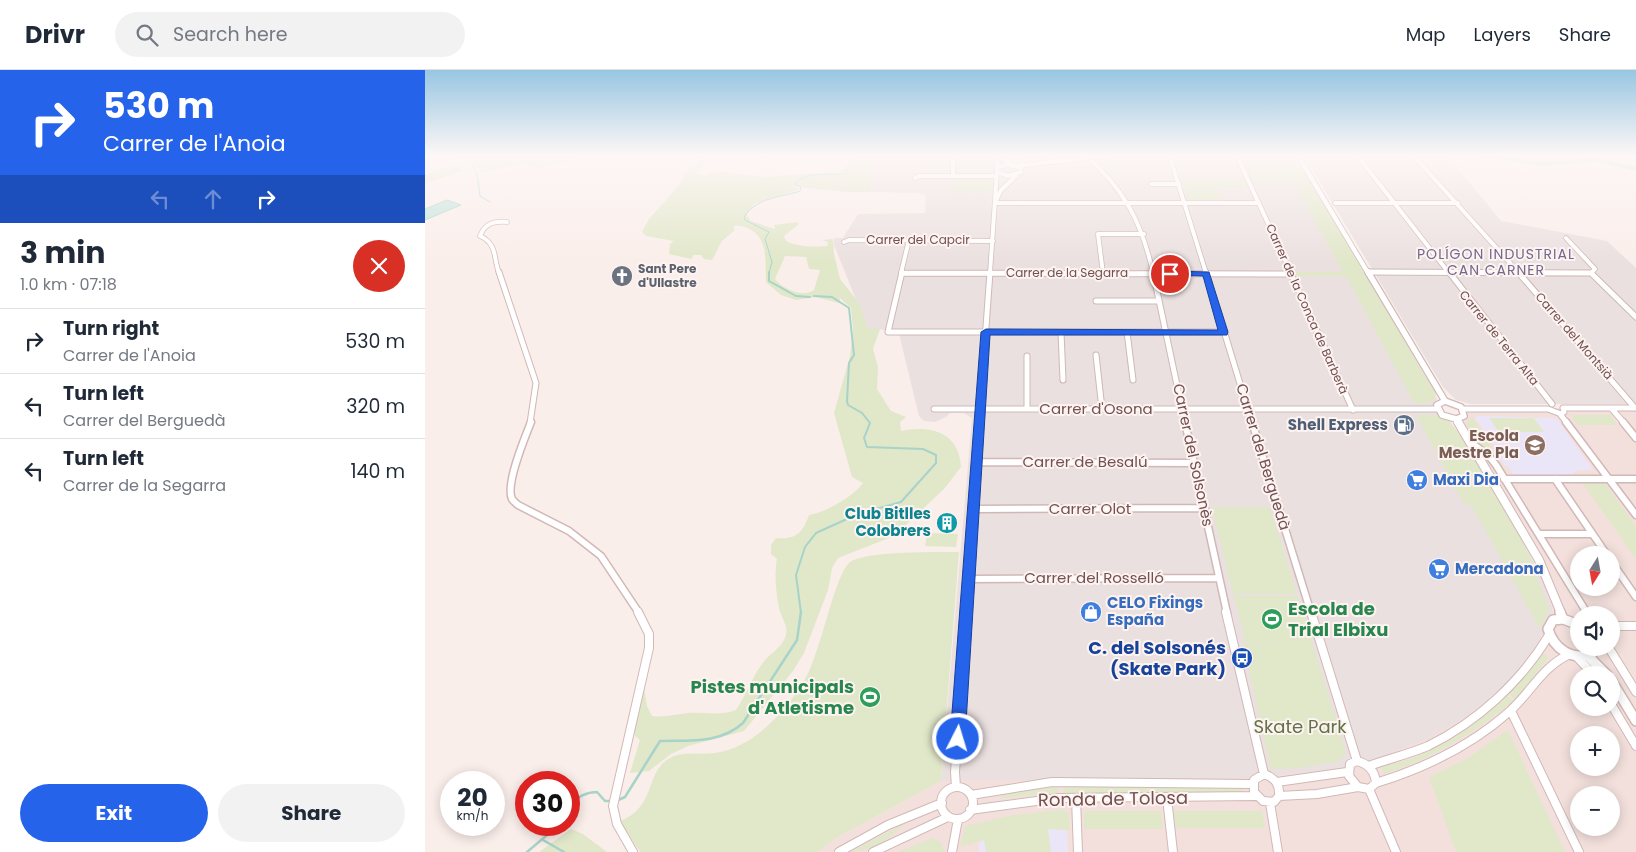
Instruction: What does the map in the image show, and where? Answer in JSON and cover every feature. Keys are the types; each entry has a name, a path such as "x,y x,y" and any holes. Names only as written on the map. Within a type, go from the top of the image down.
{"street":[{"path":"956,787 955,772 975,509 976,462 995,190"},
{"path":"995,203 1002,190"},
{"name":"Carrer del Solsonès","path":"1120,190 1129,203 1143,234 1153,274 1193,463 1205,508 1264,774"},
{"name":"Carrer del Berguedà","path":"1181,190 1357,761"},
{"name":"Carrer de la Conca de Barberà","path":"1253,190 1353,410"},
{"path":"1320,190 1445,401"},
{"name":"Carrer de Terra Alta","path":"1385,190 1550,407"},
{"name":"Carrer del Montsià","path":"1445,190 1519,272 1636,408"},
{"path":"995,203 1259,203"},
{"path":"1335,204 1458,203"},
{"path":"507,222 491,222 483,228 481,236 489,240 494,247 496,265 507,290 536,387 532,419 514,474 511,490 514,503 569,531 601,556 645,622 649,634 649,648 613,806 613,814 617,824 633,852"},
{"path":"1103,274 1099,234 1143,234"},
{"path":"1566,238 1595,269 1591,273"},
{"name":"Carrer del Capcir","path":"844,242 849,240 993,241"},
{"path":"909,240 889,332 1224,332"},
{"path":"1369,272 1591,273 1636,317"},
{"name":"Carrer de la Segarra","path":"903,273 1292,274"},
{"path":"1096,301 1159,301"},
{"path":"1061,332 1063,380"},
{"path":"1127,332 1133,380"},
{"path":"1096,355 1102,409"},
{"path":"1027,356 1027,409"},
{"path":"1463,409 1464,416 1456,419 1442,415 1437,409 1439,402 1445,401 1457,404 1463,409 1550,407 1561,411 1636,408"},
{"path":"1550,407 1561,411 1608,479 1636,514"},
{"name":"Carrer d'Osona","path":"934,409 1437,409"},
{"path":"1611,409 1636,438"},
{"path":"1456,419 1539,560 1563,619"},
{"path":"1470,442 1489,455 1583,606"},
{"name":"Carrer de Besalú","path":"976,462 1193,463"},
{"path":"1504,478 1636,479"},
{"path":"1555,479 1601,546"},
{"name":"Carrer Olot","path":"975,509 1205,508"},
{"path":"1539,534 1592,534"},
{"path":"1620,574 1636,597"},
{"name":"Carrer del Rosselló","path":"969,579 1219,578"},
{"path":"1369,766 1427,746 1468,722 1505,692 1542,647 1549,635 1549,624 1553,620 1563,619 1570,622"},
{"path":"1620,626 1636,626"},
{"path":"1549,635 1558,647 1570,653"},
{"path":"1347,772 1277,782 1264,774 1257,776 1253,784 1256,796 1263,802 1269,803 1274,802 1279,796 1317,794 1372,786 1418,768 1469,742 1511,711 1535,684 1544,670 1559,658 1570,656"},
{"path":"1574,656 1585,666"},
{"path":"1588,656 1598,666"},
{"path":"1614,656 1636,692"},
{"path":"1620,695 1636,721"},
{"path":"1511,711 1579,852"},
{"path":"1618,716 1636,746"},
{"path":"1358,787 1351,781 1347,772 1350,764 1357,761 1369,766 1375,774 1372,786 1396,852"},
{"name":"Ronda de Tolosa","path":"971,795 1052,782 1253,784"},
{"path":"1277,782 1279,796"},
{"path":"839,852 888,825 942,803 948,791 956,787 965,788 971,795 971,810 958,819 952,852"},
{"name":"Ronda de Tolosa","path":"971,810 1027,801 1076,798 1256,796"},
{"path":"1076,798 1078,852"},
{"path":"1167,798 1173,852"},
{"path":"942,803 948,816"},
{"path":"1269,803 1279,852"},
{"path":"873,852 948,816 958,819"}],"shaded area":[{"path":"871,190 1314,190 1540,573 1553,612 1535,648 1505,685 1458,722 1424,740 1377,758 1333,769 1247,778 941,781 972,418 964,413 950,413 935,422 924,421 919,416 899,334 880,329 868,329 834,245 834,238 843,238 858,214 925,213 926,196 917,193 871,192"},
{"path":"1325,190 1476,190 1501,221 1607,241 1636,268 1636,404 1471,404 1456,400 1443,387"},
{"path":"1636,408 1636,852 817,852 838,837 941,781 1245,776 1535,572 1539,572 1539,560 1456,419 1461,418 1463,409"},
{"name":"Escola Mestre Pla","path":"1477,416 1556,418 1593,470 1578,470 1573,473 1576,476 1514,476 1508,466 1505,466 1493,447 1495,446 1475,418"},
{"path":"1048,829 1067,830 1068,852 979,852 979,841 1014,832"}],"green space":[{"path":"674,190 796,190 755,203 746,214 751,221 775,229 774,225 797,222 799,224 784,236 786,241 796,244 827,246 828,242 822,240 833,239 834,254 840,279 860,304 868,329 880,329 873,349 878,367 877,389 891,411 906,417 900,422 901,431 923,429 941,434 955,446 961,467 944,489 894,536 838,558 832,568 828,590 804,653 793,671 744,731 688,746 671,754 649,771 630,773 640,740 635,736 634,726 644,688 647,706 652,716 718,713 736,710 760,666 780,645 786,634 786,627 777,596 777,559 771,554 771,545 776,538 788,538 797,534 801,531 809,515 839,503 863,483 852,477 834,413 850,356 853,330 851,308 840,298 839,303 816,297 796,300 781,295 766,282 765,252 760,238 744,226 734,226 734,231 722,241 712,260 704,259 701,255 693,255 692,259 669,254 670,244 674,241 646,236 642,232 649,219","holes":["785,256 806,257 809,269 820,270 814,290 809,292 798,293 778,283 775,279"]},
{"path":"832,190 871,190 871,192"},
{"path":"949,190 991,190 991,192 949,193"},
{"path":"1185,190 1218,190 1221,201 1193,201 1188,199"},
{"path":"1298,190 1317,190 1425,376 1435,388 1436,395 1431,403 1414,403 1346,276 1297,276 1295,272 1343,272"},
{"path":"1416,415 1438,416 1445,419 1455,428 1495,489 1539,572 1535,572 1549,609 1540,629 1471,505 1465,504 1457,492"},
{"path":"1571,415 1612,415 1614,416 1611,417 1617,425 1578,425"},
{"path":"1472,416 1510,478 1506,478 1472,436 1467,422"},
{"path":"1489,418 1534,418 1544,432 1499,432"},
{"path":"1581,481 1604,482 1636,526 1636,559"},
{"path":"1212,507 1270,507 1297,594 1233,594"},
{"path":"927,533 958,534 956,547 925,546"},
{"name":"Pistes municipals d'Atletisme","path":"959,552 941,781 838,837 817,852 640,852 620,821 630,816 644,802 659,768 670,758 686,754 715,753 729,750 755,736 778,716 797,693 810,669 838,582 850,562 858,558 885,554"},
{"name":"Skate Park","path":"1234,596 1298,596 1346,753 1339,761 1299,768 1271,769 1243,643 1292,642 1245,642"},
{"path":"1544,653 1549,657 1515,699 1509,694"},
{"path":"1507,696 1513,701 1468,734 1436,753 1384,774 1381,767 1415,757 1449,740 1480,719"},
{"path":"1508,730 1565,852 1456,852 1429,777 1466,759"},
{"path":"1063,786 1147,786 1148,793 1064,793"},
{"path":"1058,787 1058,793 1002,798 1000,796 1000,794"},
{"path":"1150,787 1242,787 1243,794 1151,793"},
{"path":"1061,810 1069,813 1070,830 1048,829 1051,852 986,852 984,840 960,847 965,826 1013,815"},
{"path":"1084,811 1161,811 1163,829 1084,829"},
{"path":"1174,811 1262,811 1265,828 1176,828"},
{"path":"905,823 881,843 866,850 850,852"},
{"path":"580,833 607,852 539,852 561,836 580,836"},
{"path":"932,838 942,843 944,852 898,852"}],"water":[{"path":"447,200 461,205 425,220 425,209"}],"waterway":[{"path":"479,190 480,196 490,202"},
{"path":"769,273 772,262 765,239 769,232 745,220 744,217 755,205 800,190"},
{"path":"769,273 769,281 796,296 810,297"},
{"path":"801,612 796,575 805,547 816,533 858,514 901,502 936,463 936,455 923,449 867,447 864,438 870,423 862,413 848,405 847,401 849,363 854,355 849,308 832,297 814,296"},
{"path":"616,801 625,797 660,741 714,738 734,730 743,723 797,640 801,612"},
{"path":"580,797 597,792 605,801 610,801"},
{"path":"527,852 546,836"},
{"path":"543,840 564,852"}],"place":[{"name":"Sant Pere d'Ullastre","path":"622,276"},
{"name":"Shell Express","path":"1404,425"},
{"name":"Escola Mestre Pla","path":"1535,445"},
{"name":"Maxi Dia","path":"1417,480"},
{"name":"Club Bitlles Colobrers","path":"947,523"},
{"name":"Mercadona","path":"1439,569"},
{"name":"CELO Fixings España","path":"1091,612"},
{"name":"Escola de Trial Elbixu","path":"1272,619"},
{"name":"C. del Solsonés (Skate Park)","path":"1242,658"},
{"name":"Pistes municipals d'Atletisme","path":"870,697"}],"district":[{"name":"POLÍGON INDUSTRIAL CAN CARNER","path":"1496,262"}],"route":[{"path":"958,739 986,332 1224,332 1206,274 1170,274"}]}
